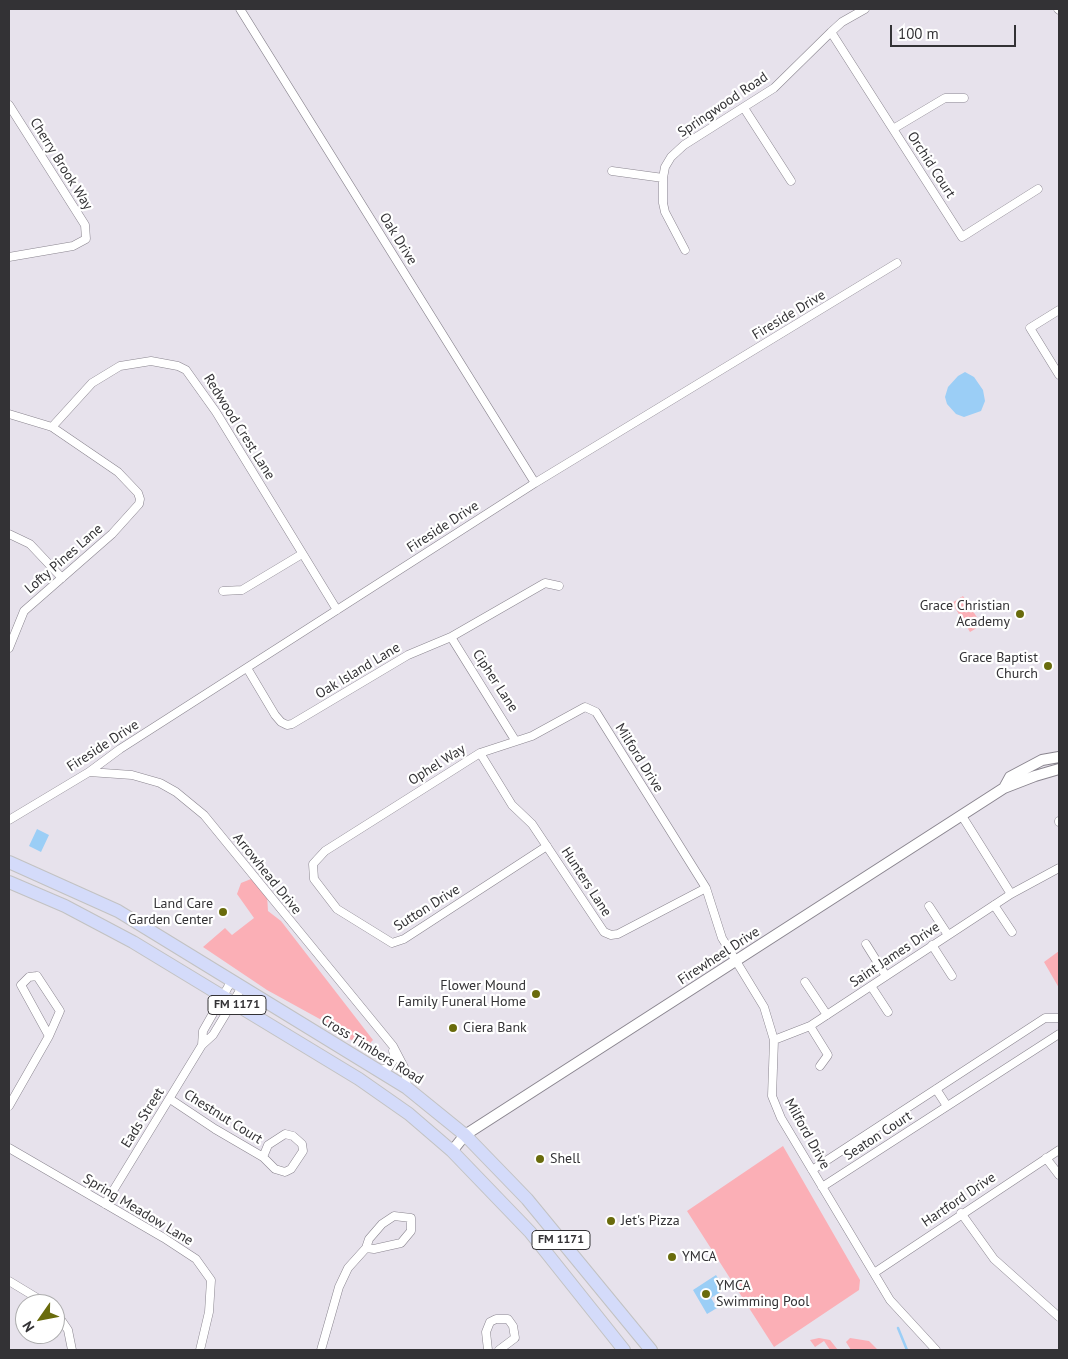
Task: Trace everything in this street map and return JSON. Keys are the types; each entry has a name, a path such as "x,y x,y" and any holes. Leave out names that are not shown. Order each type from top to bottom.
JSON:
{"main road":[{"name":"Cross Timbers Road","path":"9,862 118,911 407,1088 465,1135 527,1199 651,1350"},
{"name":"FM 1171","path":"9,882 94,921 359,1079 408,1114 452,1151 530,1232 624,1350"},
{"path":"530,1232 544,1241 565,1260 570,1260 573,1254"}],"street":[{"name":"Oak Drive","path":"240,9 536,483"},
{"name":"Springwood Road","path":"685,250 665,212 662,188 663,178 665,167 671,158 684,145 774,88 842,22 865,9"},
{"name":"Orchid Court","path":"831,32 962,237 1038,189"},
{"path":"893,129 945,98 964,98"},
{"name":"Cherry Brook Way","path":"9,105 85,225 86,239 74,246 9,257"},
{"path":"744,108 791,181"},
{"path":"612,171 663,178"},
{"name":"Fireside Drive","path":"9,820 89,772 120,749 536,483 897,263"},
{"path":"1059,310 1030,328 1059,376"},
{"name":"Redwood Crest Lane","path":"52,427 92,383 120,366 151,361 178,366 186,370 211,404 337,610"},
{"path":"9,414 52,427"},
{"name":"Lofty Pines Lane","path":"9,648 24,611 96,549 139,504 138,493 118,472 52,427"},
{"path":"9,534 30,544 62,578"},
{"path":"223,591 242,590 302,554"},
{"name":"Oak Island Lane","path":"247,668 275,715 286,725 292,724 408,655 451,637 545,584 559,586"},
{"name":"Cipher Lane","path":"451,637 515,740"},
{"name":"Ophel Way","path":"313,864 325,851 480,753 532,736 585,707"},
{"name":"Milford Drive","path":"585,707 596,712 706,888 722,938 764,1007 774,1040 772,1096 781,1118 890,1300 936,1350"},
{"name":"Hunters Lane","path":"480,753 512,805 532,824 604,932 611,935 618,934 706,888"},
{"name":"Firewheel Drive","path":"1004,788 1010,777 1042,760 1059,757"},
{"name":"Firewheel Drive","path":"452,1151 465,1135 1004,788 1059,769"},
{"name":"Arrowhead Drive","path":"89,772 132,775 160,783 176,792 204,816 392,1046 405,1069 407,1088"},
{"path":"962,816 1010,894"},
{"name":"Sutton Drive","path":"313,864 314,879 337,909 392,943 404,939 547,846"},
{"name":"Saint James Drive","path":"774,1040 810,1026 994,904 1059,868"},
{"path":"994,904 1012,932"},
{"path":"929,906 948,935"},
{"path":"866,944 886,976"},
{"path":"932,945 952,976"},
{"path":"9,1106 49,1036 60,1011 37,976 29,977 21,985 49,1036"},
{"path":"805,982 827,1015"},
{"name":"Eads Street","path":"202,1045 203,1031 237,983"},
{"name":"Eads Street","path":"105,1204 202,1045 213,1034 227,999 237,983"},
{"path":"871,986 888,1012"},
{"name":"Seaton Court","path":"812,1170 1046,1018 1059,1018"},
{"path":"810,1026 828,1055 820,1066"},
{"name":"Seaton Court","path":"822,1187 1059,1034"},
{"path":"379,1071 389,1066 395,1058 392,1046"},
{"path":"936,1089 947,1106"},
{"name":"Chestnut Court","path":"170,1099 215,1129 263,1157 275,1169 285,1172 297,1163 302,1151 302,1144 293,1136 285,1134 268,1145 263,1157"},
{"name":"Spring Meadow Lane","path":"9,1148 196,1260 211,1280 209,1312 200,1350"},
{"name":"Hartford Drive","path":"874,1273 961,1213 1059,1150"},
{"path":"1046,1158 1059,1175"},
{"path":"961,1213 994,1259 1059,1317"},
{"path":"321,1350 342,1278 355,1258 366,1248 369,1239 390,1218 399,1215 411,1218 411,1231 401,1243 374,1249 366,1248"},
{"path":"9,1281 30,1294"},
{"path":"488,1350 486,1332 490,1322 496,1319 508,1319 513,1326 516,1338 499,1350"},
{"path":"65,1326 68,1330 72,1350"}],"shaded area":[{"path":"963,596 982,625 970,632 952,603"},
{"path":"251,879 267,895 268,911 281,921 373,1040 364,1049 327,1023 267,990 203,947 225,928 232,935 254,918 237,894 241,883"},
{"path":"1059,951 1059,988 1044,962"},
{"path":"783,1146 860,1280 859,1290 774,1347 687,1211"},
{"path":"819,1338 830,1340 838,1350 830,1350 824,1341 815,1347 810,1340"},
{"path":"850,1338 869,1341 878,1350 851,1350 846,1342"}],"water":[{"path":"965,372 974,377 983,390 985,401 981,411 964,417 956,414 947,404 945,397 948,387 958,376"},
{"path":"37,829 49,835 41,852 29,846"},
{"name":"YMCA Swimming Pool","path":"716,1275 725,1289 711,1298 717,1308 707,1314 693,1290"}],"waterway":[{"path":"898,1328 907,1350"}],"place":[{"name":"Grace Christian Academy","path":"1020,614"},
{"name":"Grace Baptist Church","path":"1048,666"},
{"name":"Land Care Garden Center","path":"223,912"},
{"name":"Flower Mound Family Funeral Home","path":"536,994"},
{"name":"Ciera Bank","path":"453,1028"},
{"name":"Shell","path":"540,1159"},
{"name":"Jet's Pizza","path":"611,1221"},
{"name":"YMCA","path":"672,1257"},
{"name":"YMCA Swimming Pool","path":"706,1294"}]}
